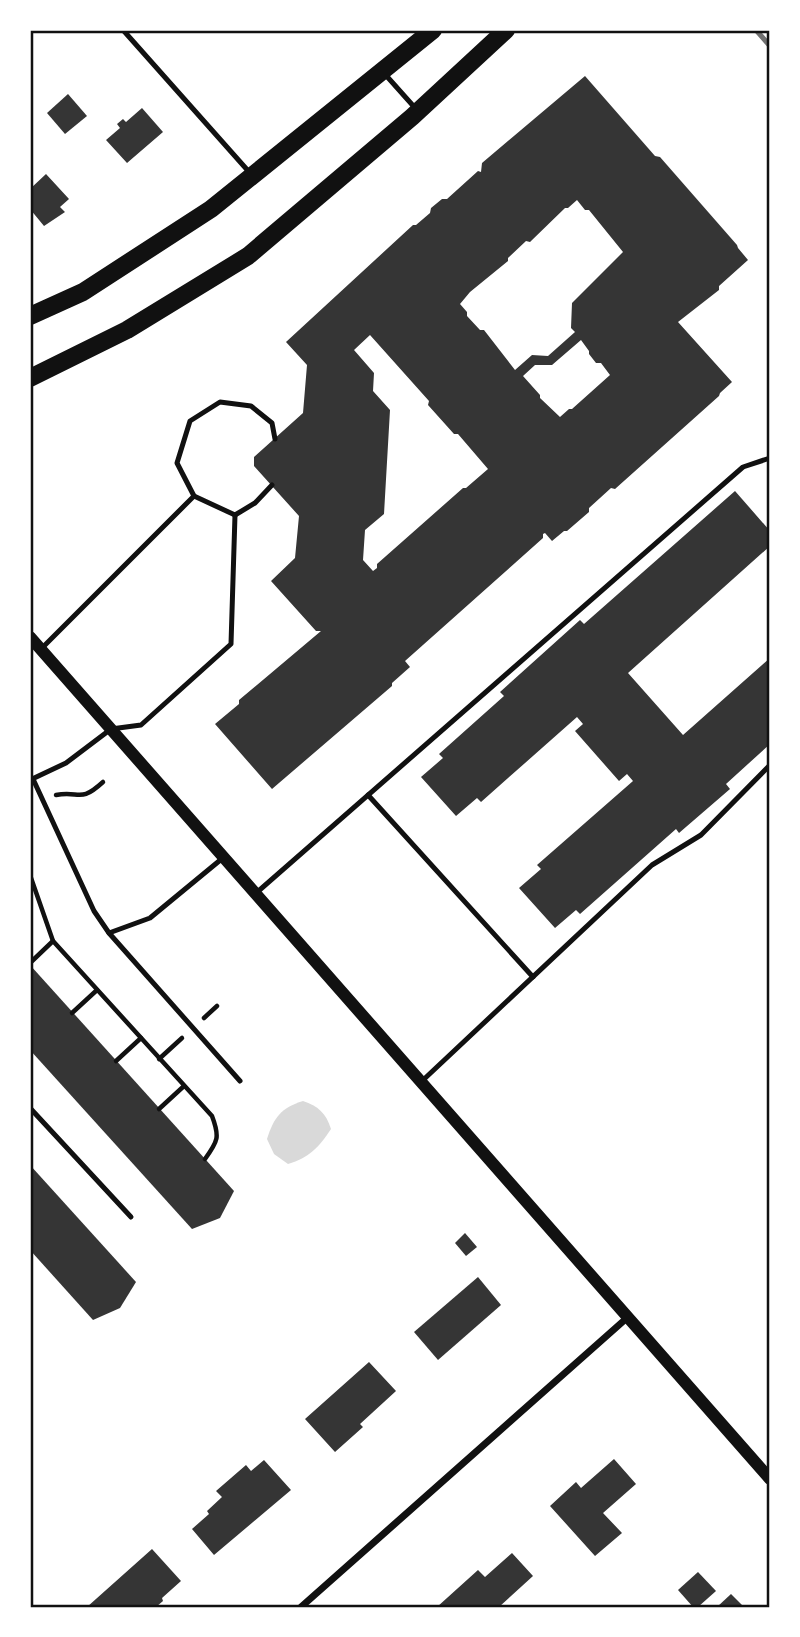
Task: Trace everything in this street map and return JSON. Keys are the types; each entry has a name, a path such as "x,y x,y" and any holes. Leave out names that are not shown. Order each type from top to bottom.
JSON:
{"main road":[{"path":"30,316 83,292 211,209 433,30"},
{"path":"30,378 127,330 248,256 419,112 506,30"}],"street":[{"path":"30,637 770,1479"},
{"path":"301,1607 628,1317"}],"lane":[{"path":"123,30 252,175"},
{"path":"381,70 419,112"},
{"path":"235,515 194,496 177,463 190,421 220,402 251,406 272,423 275,439"},
{"path":"255,894 743,467 770,458"},
{"path":"235,515 255,503 272,485"},
{"path":"40,649 194,496"},
{"path":"235,515 231,644 141,725 111,729 66,764 31,780 94,911 108,933 240,1081"},
{"path":"421,1082 652,864 701,835 770,765"},
{"path":"368,795 533,977"},
{"path":"108,933 150,918 224,857"},
{"path":"30,1108 131,1217"}],"path":[{"path":"60,793 82,796 91,793 103,782"},
{"path":"30,875 53,941 212,1116 218,1132 215,1145 205,1159"},
{"path":"30,963 53,941"},
{"path":"72,1013 97,990"},
{"path":"116,1061 141,1038"},
{"path":"159,1109 184,1086"}],"shaded area":[{"path":"303,1101 321,1111 331,1129 313,1151 288,1164 274,1154 267,1139 279,1114"}],"building":[{"path":"585,76 655,156 660,157 748,260 719,286 719,290 678,322 732,382 615,489 611,488 567,531 552,541 543,534 543,538 405,661 410,667 392,686 272,789 215,724 239,704 239,700 321,631 316,631 271,581 295,558 299,516 254,466 254,457 303,413 307,365 286,342 413,225 430,213 431,208 442,199 447,199 478,171 481,172 482,163","holes":["577,200 585,210 589,210 623,252 572,303 571,328 575,332 548,356 532,355 515,370 484,330 480,330 467,316 460,304 526,241 530,242","370,335 429,401 428,405 488,469 377,564 373,571 363,560 365,530 384,514 390,410 373,391 374,373 354,350","581,340 596,363 601,363 610,375 560,417 540,398 523,376 535,365 552,365"]},
{"path":"68,94 87,116 65,134 47,113"},
{"path":"142,108 163,132 127,163 106,140 120,128 117,124 123,119 126,122"},
{"path":"46,174 69,199 60,207 65,212 44,226 30,209 30,189"},
{"path":"735,491 770,531 770,546 628,673 683,735 770,658 770,744 726,784 730,789 679,833 676,829 580,914 576,910 555,928 519,888 541,869 537,865 633,781 627,774 619,781 575,731 583,724 577,717 481,802 477,798 456,816 421,777 443,758 439,754 504,696 500,692 580,620 584,624"},
{"path":"30,965 234,1191 220,1218 192,1229 30,1050"},
{"path":"30,1165 136,1282 120,1308 93,1320 30,1250"},
{"path":"465,1233 477,1247 466,1256 455,1243"},
{"path":"478,1277 501,1305 438,1360 414,1332"},
{"path":"369,1362 396,1391 360,1424 363,1427 335,1452 305,1419"},
{"path":"614,1459 636,1484 603,1513 622,1533 595,1556 550,1506 576,1482 581,1488"},
{"path":"264,1460 291,1490 214,1555 192,1529 209,1514 207,1511 222,1497 216,1491 246,1465 251,1471"},
{"path":"152,1549 181,1581 162,1598 163,1601 156,1607 87,1607"},
{"path":"512,1553 533,1576 499,1607 437,1607 478,1570 485,1577"},
{"path":"698,1572 716,1591 698,1607 693,1607 678,1590"},
{"path":"731,1594 744,1607 717,1607"}],"railway":[{"path":"756,30 770,46"}]}
